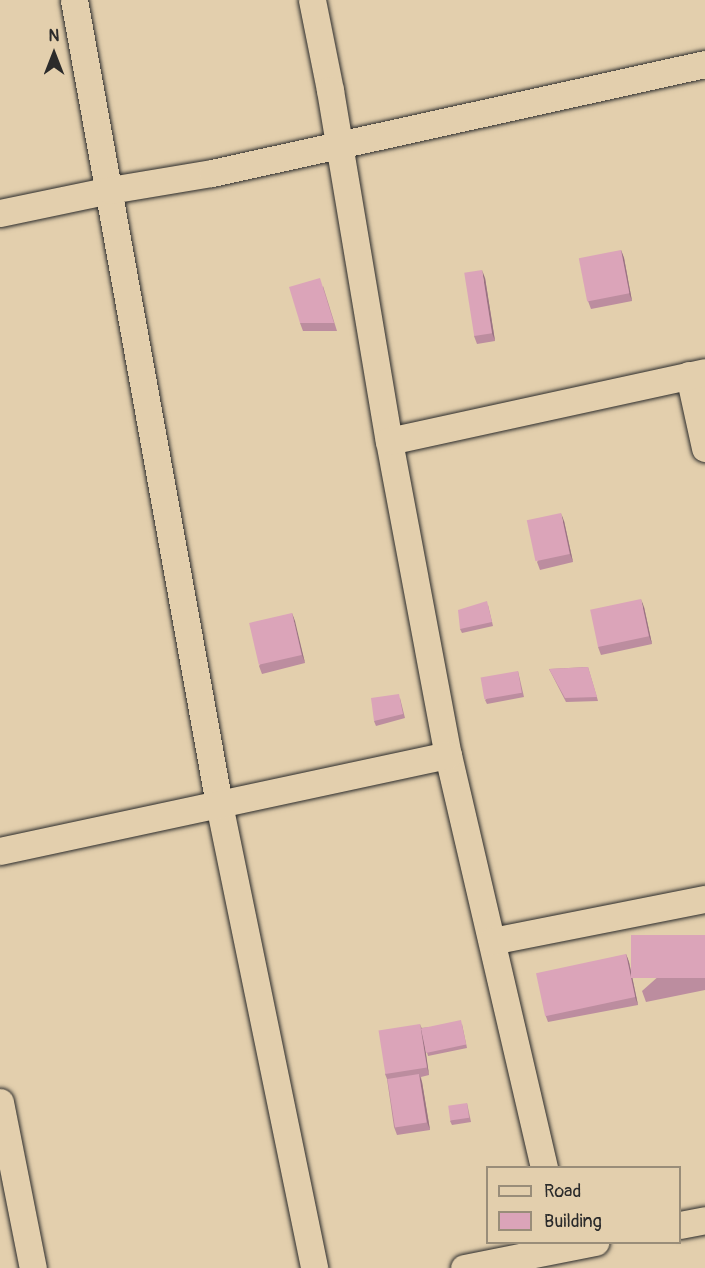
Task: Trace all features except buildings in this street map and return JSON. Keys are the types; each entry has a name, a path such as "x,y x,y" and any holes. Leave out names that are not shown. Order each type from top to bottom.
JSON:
{"street":[{"path":"74,0 219,804 314,1268"},
{"path":"312,0 339,143 389,441 448,755 544,1166"},
{"path":"0,213 212,172 705,64"},
{"path":"389,441 697,374 705,448"},
{"path":"0,851 448,755"},
{"path":"492,941 705,899"},
{"path":"0,1102 33,1268"},
{"path":"681,1225 705,1220"},
{"path":"464,1268 563,1253 589,1244"}]}
